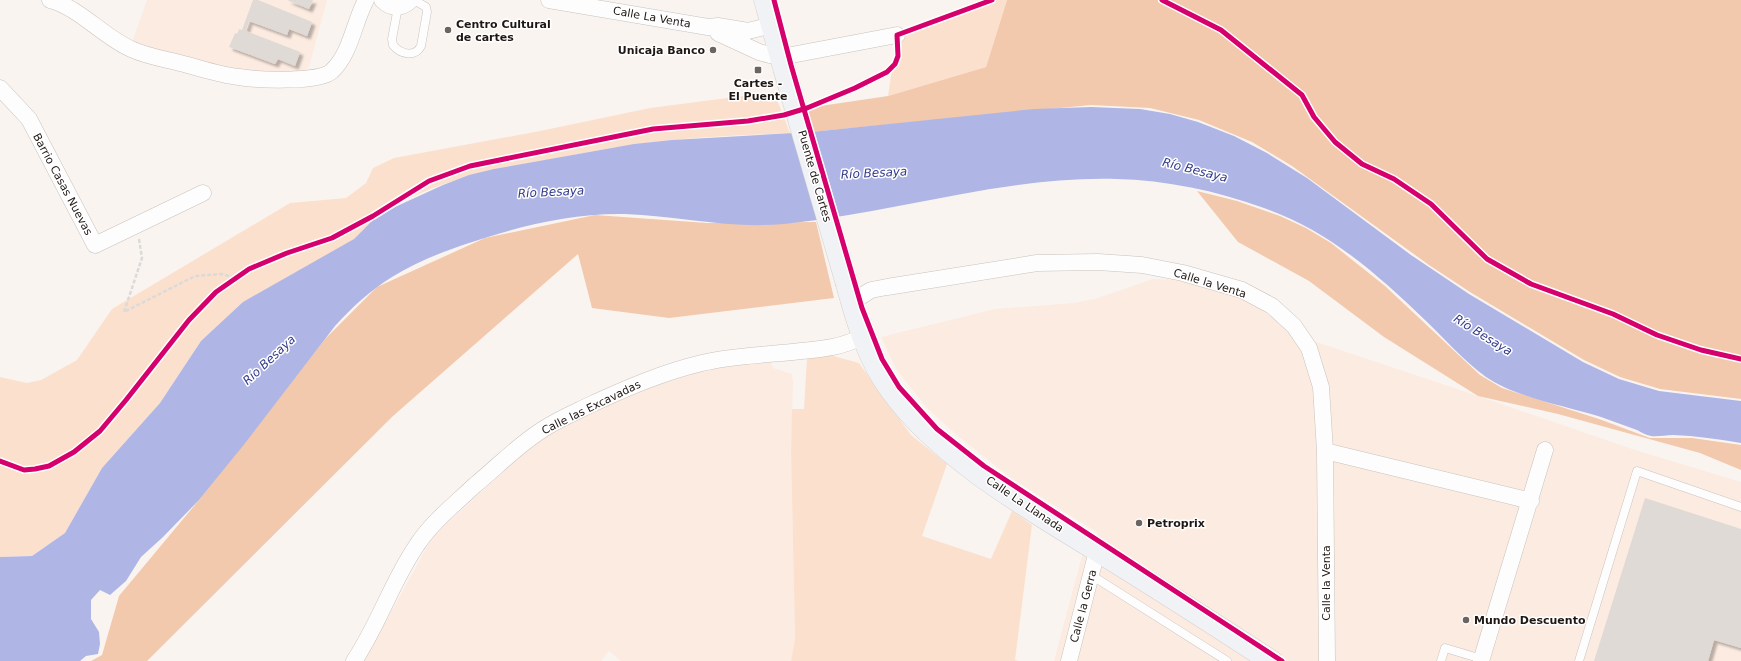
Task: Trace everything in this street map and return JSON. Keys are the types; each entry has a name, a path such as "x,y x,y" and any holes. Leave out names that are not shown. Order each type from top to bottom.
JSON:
{"highway":[{"name":"Puente de Cartes","path":"765,0 850,293"},
{"name":"Calle La Llanada","path":"850,293 863,336 881,374 890,389 914,418 934,438 1012,496 1271,661"}],"street":[{"path":"50,0 62,4 104,34 136,51 240,78 270,79 308,79 331,72 338,64 344,53 364,3 382,0 389,5 404,4"},
{"name":"Calle La Venta","path":"549,0 597,4 708,27 759,52 781,59 896,35"},
{"name":"Calle La Venta","path":"708,27 718,26 748,31 772,25"},
{"name":"Barrio Casas Nuevas","path":"0,88 29,119 95,245 203,193"},
{"name":"Calle la Venta","path":"850,293 1037,264 1098,262 1142,265 1183,273 1242,290 1272,306 1294,326 1309,348 1321,387 1325,451 1327,661"},
{"name":"Calle las Excavadas","path":"354,661 409,557 427,531 459,500 524,443 543,429 625,389 655,376 680,368 704,362 818,350 840,346 855,341 863,336"},
{"path":"1482,660 1546,450"},
{"path":"1325,451 1531,501"},
{"name":"Calle la Gerra","path":"1069,661 1098,551"}],"lane":[{"path":"404,4 392,39 393,45 400,52 412,54 421,48 427,12 426,7 414,0"},
{"path":"1579,661 1637,471 1741,507"},
{"path":"1091,575 1227,661"},
{"path":"1441,661 1445,648 1482,660"}],"path":[{"path":"814,106 888,72 895,64 898,56 896,35 992,0"},
{"path":"1162,0 1221,30 1302,95 1314,116 1336,142 1362,164 1394,179 1431,204 1486,259 1531,284 1613,314 1657,335 1701,350 1741,359"},
{"path":"0,461 24,470 35,469 49,466 74,452 100,431 189,320 216,292 250,269 262,263 332,238 372,216 429,181 470,166 653,129 726,123 784,115"},
{"path":"137,224 142,258 124,312 195,276 222,274 236,278"}],"shaded area":[{"path":"147,0 327,0 309,67 301,73 235,73 132,42"},
{"path":"992,0 1007,0 986,67 888,96 897,35"},
{"path":"1007,0 1741,0 1741,399 1660,389 1620,377 1584,360 1470,292 1429,265 1292,166 1252,142 1199,120 1150,108 1091,105 811,132 807,108 888,96 986,67"},
{"path":"774,92 790,133 672,140 582,153 472,175 420,193 396,205 374,221 354,239 201,341 160,403 102,468 65,533 32,556 0,557 0,377 27,383 41,380 77,360 112,309 290,203 346,198 366,183 373,168 394,158 540,131 650,108"},
{"path":"1197,191 1237,201 1280,216 1306,228 1331,243 1385,286 1480,375 1502,388 1599,419 1650,438 1692,438 1741,445 1741,470 1700,453 1558,414 1478,396 1384,337 1309,281 1238,242"},
{"path":"595,215 707,223 816,222 834,298 669,318 592,308 578,254 393,416 147,661 91,661 102,655 119,596 199,500 325,339 377,287 485,238"},
{"path":"1153,279 1183,280 1253,303 1284,327 1313,341 1635,450 1741,482 1741,661 1054,661 1082,556 1098,533 1011,478 958,436 927,408 896,369 881,337 995,309 1074,303 1095,299"},
{"path":"826,354 859,363 911,435 947,464 922,536 991,559 1012,511 1032,525 1015,660 1019,661 791,661 795,638 791,451 792,409 804,409 807,358"},
{"path":"769,359 773,368 792,374 793,383 791,451 795,638 791,661 621,661 609,651 601,661 364,661 433,536 547,432 658,380 713,366"}],"water":[{"name":"Río Besaya","path":"1091,107 1140,109 1170,114 1198,122 1234,136 1267,153 1307,178 1411,255 1469,294 1583,362 1619,379 1659,391 1741,401 1741,443 1690,436 1651,436 1601,417 1512,391 1486,377 1470,364 1389,286 1370,270 1330,241 1309,228 1287,217 1228,196 1172,184 1116,179 1032,183 949,196 826,219 784,224 724,224 625,214 605,214 565,218 507,231 459,246 410,267 369,293 335,326 246,442 199,500 141,557 126,581 110,595 100,590 91,600 91,619 99,632 100,644 98,654 86,656 80,661 0,661 0,557 32,556 65,533 102,468 160,403 201,341 243,302 354,239 371,222 384,212 443,185 469,175 494,169 634,144 672,140 811,132 1034,109"}],"building":[{"path":"253,0 258,0 312,22 307,36 289,29 287,35 249,21 246,31 300,52 295,66 278,59 275,64 229,47 235,33 237,34 239,29 242,30"},
{"path":"287,0 313,0 309,9"},
{"path":"1645,498 1741,529 1741,648 1714,640 1708,661 1594,661"}],"cycle path":[{"path":"774,0 791,65 862,308 882,359 899,387 937,429 984,466 1282,661"},
{"path":"0,461 24,470 35,469 49,466 74,452 100,431 189,320 216,292 249,269 287,253 332,238 373,216 429,181 470,166 653,129 748,121 784,115 807,108 855,88 887,72 895,64 898,56 897,35 992,0"},
{"path":"1162,0 1221,30 1302,95 1314,117 1335,142 1362,164 1394,179 1431,204 1487,259 1531,284 1613,314 1657,335 1701,350 1741,359"}],"place":[{"name":"Centro Cultural de cartes","path":"448,30"},
{"name":"Unicaja Banco","path":"713,50"},
{"name":"Cartes - El Puente","path":"758,70"},
{"name":"Petroprix","path":"1139,523"},
{"name":"Mundo Descuento","path":"1466,620"}]}
